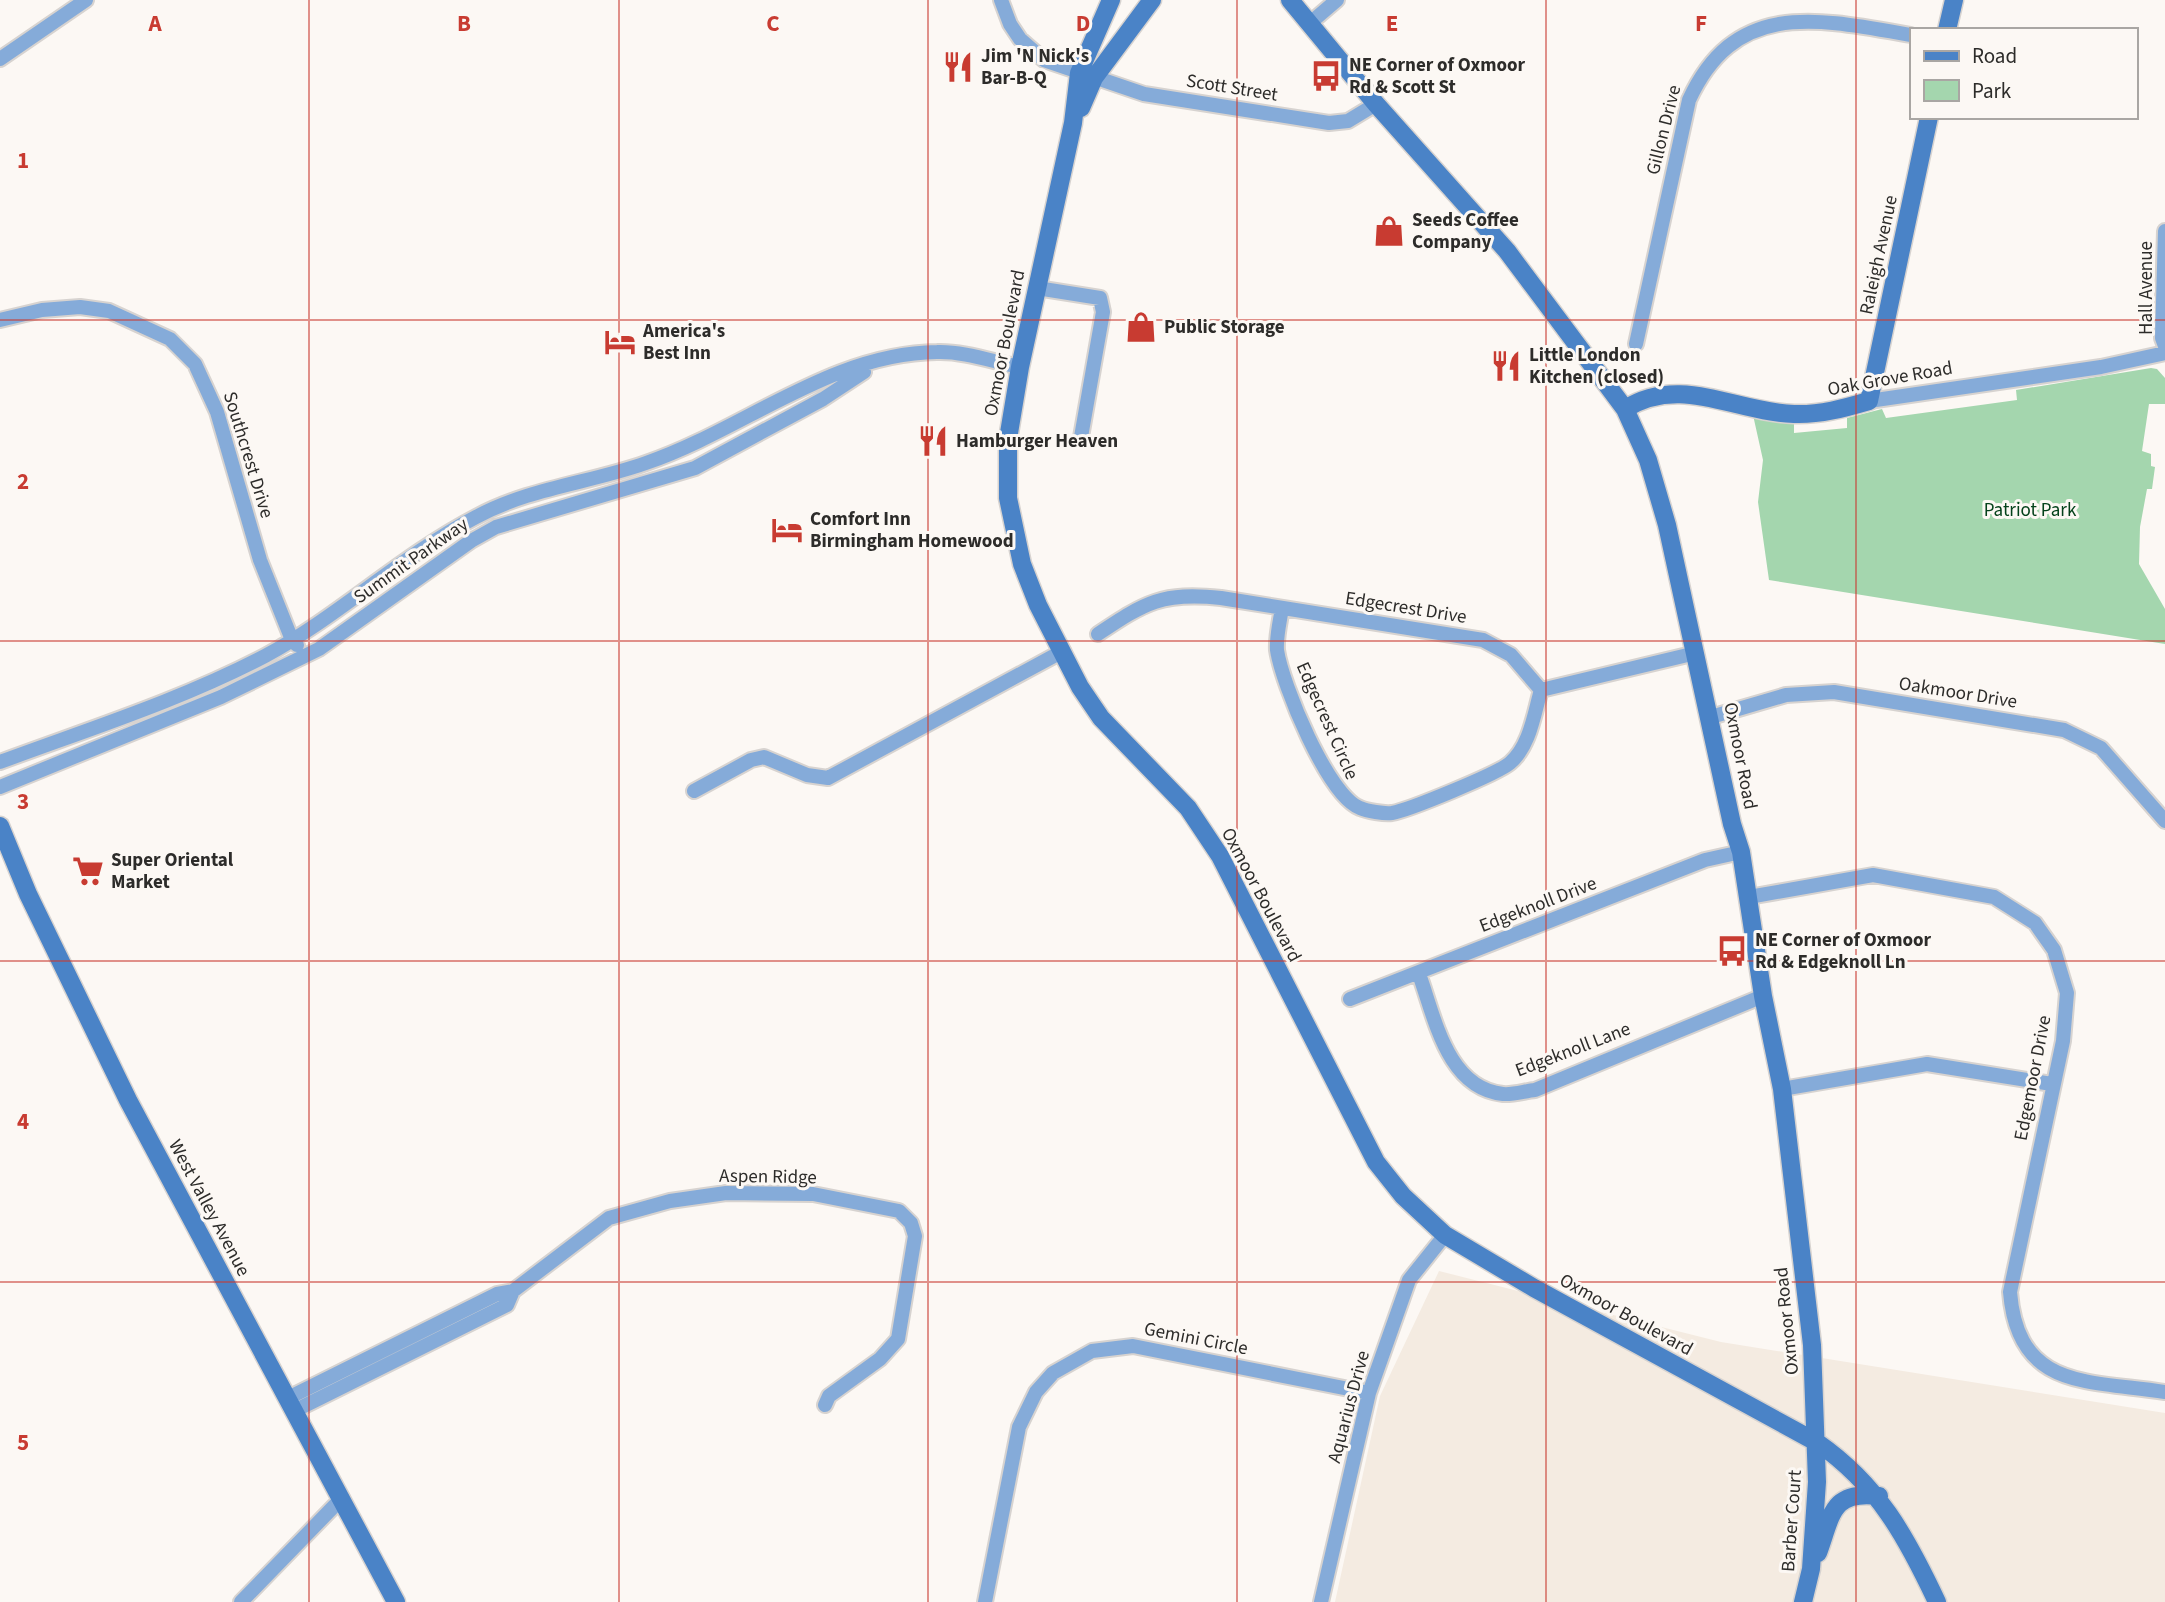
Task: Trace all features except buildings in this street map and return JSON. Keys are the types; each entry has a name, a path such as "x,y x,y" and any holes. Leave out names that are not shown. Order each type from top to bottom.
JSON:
{"street":[{"path":"0,59 86,0"},
{"name":"Scott Street","path":"1001,0 1010,24 1020,39 1044,60 1144,94 1329,123 1348,121 1376,104"},
{"name":"Oxmoor Boulevard","path":"1111,0 1073,123 1020,367 1009,439 1009,498 1022,564 1038,605 1101,718 1188,807 1220,856 1376,1162 1403,1196 1445,1235 1534,1288 1818,1443"},
{"name":"Oxmoor Boulevard","path":"1087,76 1152,0"},
{"name":"Oxmoor Road","path":"1290,0 1376,104 1507,251 1625,410 1648,460 1667,525 1749,897 1763,996 1782,1089 1812,1345 1818,1443"},
{"path":"1309,24 1337,0"},
{"path":"1947,28 1954,0"},
{"name":"Gillon Drive","path":"1636,344 1689,100 1702,68 1729,38 1762,22 1807,16 1910,35"},
{"name":"Raleigh Avenue","path":"1869,401 1929,119"},
{"name":"Hall Avenue","path":"2165,231 2162,338 2165,346"},
{"path":"1037,288 1100,298 1103,312 1081,437"},
{"name":"Southcrest Drive","path":"0,320 42,310 80,307 109,311 170,339 195,364 217,412 260,560 292,640"},
{"name":"Summit Parkway","path":"0,762 214,682 292,640 428,544 478,516 528,495 645,464 688,447 799,390 883,359 939,352 1020,367"},
{"name":"Oak Grove Road","path":"1625,410 1643,398 1674,392 1794,414 1821,412 1869,401 2101,367 2165,353"},
{"name":"Summit Parkway","path":"0,787 221,697 318,649 471,541 496,527 695,468 823,399 883,359"},
{"name":"Edgecrest Drive","path":"1098,634 1156,599 1178,595 1221,597 1483,640 1511,655 1541,690"},
{"name":"Edgecrest Circle","path":"1282,608 1277,648 1284,680 1329,778 1340,794 1359,808 1391,813 1471,783 1509,763 1525,744 1541,690"},
{"path":"292,640 306,653"},
{"path":"694,791 751,760 764,757 807,775 828,778 1063,651"},
{"path":"1541,690 1696,653"},
{"name":"Oakmoor Drive","path":"1711,717 1786,695 1834,692 2064,730 2101,748 2165,821"},
{"name":"West Valley Avenue","path":"0,826 28,894 128,1100 396,1602"},
{"name":"Edgeknoll Drive","path":"1350,999 1705,860 1741,852"},
{"name":"Edgemoor Drive","path":"1749,897 1873,875 1994,897 2035,923 2054,950 2067,993 2063,1041 2010,1292 2012,1314 2020,1339 2038,1362 2056,1375 2165,1391"},
{"name":"Edgeknoll Lane","path":"1419,974 1450,1056 1463,1076 1482,1089 1505,1095 1535,1090 1763,996"},
{"path":"1782,1089 1927,1064 2052,1084"},
{"name":"Aspen Ridge","path":"291,1404 476,1312 507,1305 513,1292 609,1218 670,1201 726,1193 813,1194 899,1211 911,1223 915,1236 898,1339 880,1359 829,1396 825,1405"},
{"name":"Aquarius Drive","path":"1321,1602 1368,1393 1409,1280 1445,1235"},
{"name":"Gemini Circle","path":"985,1602 1019,1427 1036,1392 1053,1373 1092,1351 1133,1346 1368,1393"},
{"path":"1818,1443 1845,1462 1878,1496 1913,1550 1937,1602"},
{"name":"Barber Court","path":"1804,1602 1811,1569 1818,1443"},
{"path":"1811,1569 1834,1511 1845,1497 1858,1494 1878,1496"},
{"path":"241,1602 342,1498"}],"shaded area":[{"path":"1439,1271 1721,1342 2165,1413 2165,1602 1335,1602 1380,1396"}],"green space":[{"name":"Patriot Park","path":"2157,369 2165,378 2165,404 2149,404 2142,451 2151,454 2151,466 2155,467 2152,489 2147,489 2140,527 2139,564 2165,609 2165,644 1769,580 1758,502 1763,460 1753,415 1794,423 1794,433 1847,428 1847,418 1882,409 1886,418 2017,400 2016,390"}],"place":[{"name":"Jim 'N Nick's Bar-B-Q","path":"958,67"},
{"name":"NE Corner of Oxmoor Rd & Scott St","path":"1326,76"},
{"name":"Seeds Coffee Company","path":"1389,231"},
{"name":"Public Storage","path":"1141,327"},
{"name":"America's Best Inn","path":"620,342"},
{"name":"Little London Kitchen (closed)","path":"1506,366"},
{"name":"Hamburger Heaven","path":"933,441"},
{"name":"Comfort Inn Birmingham Homewood","path":"787,530"},
{"name":"Super Oriental Market","path":"88,871"},
{"name":"NE Corner of Oxmoor Rd & Edgeknoll Ln","path":"1732,951"}]}
